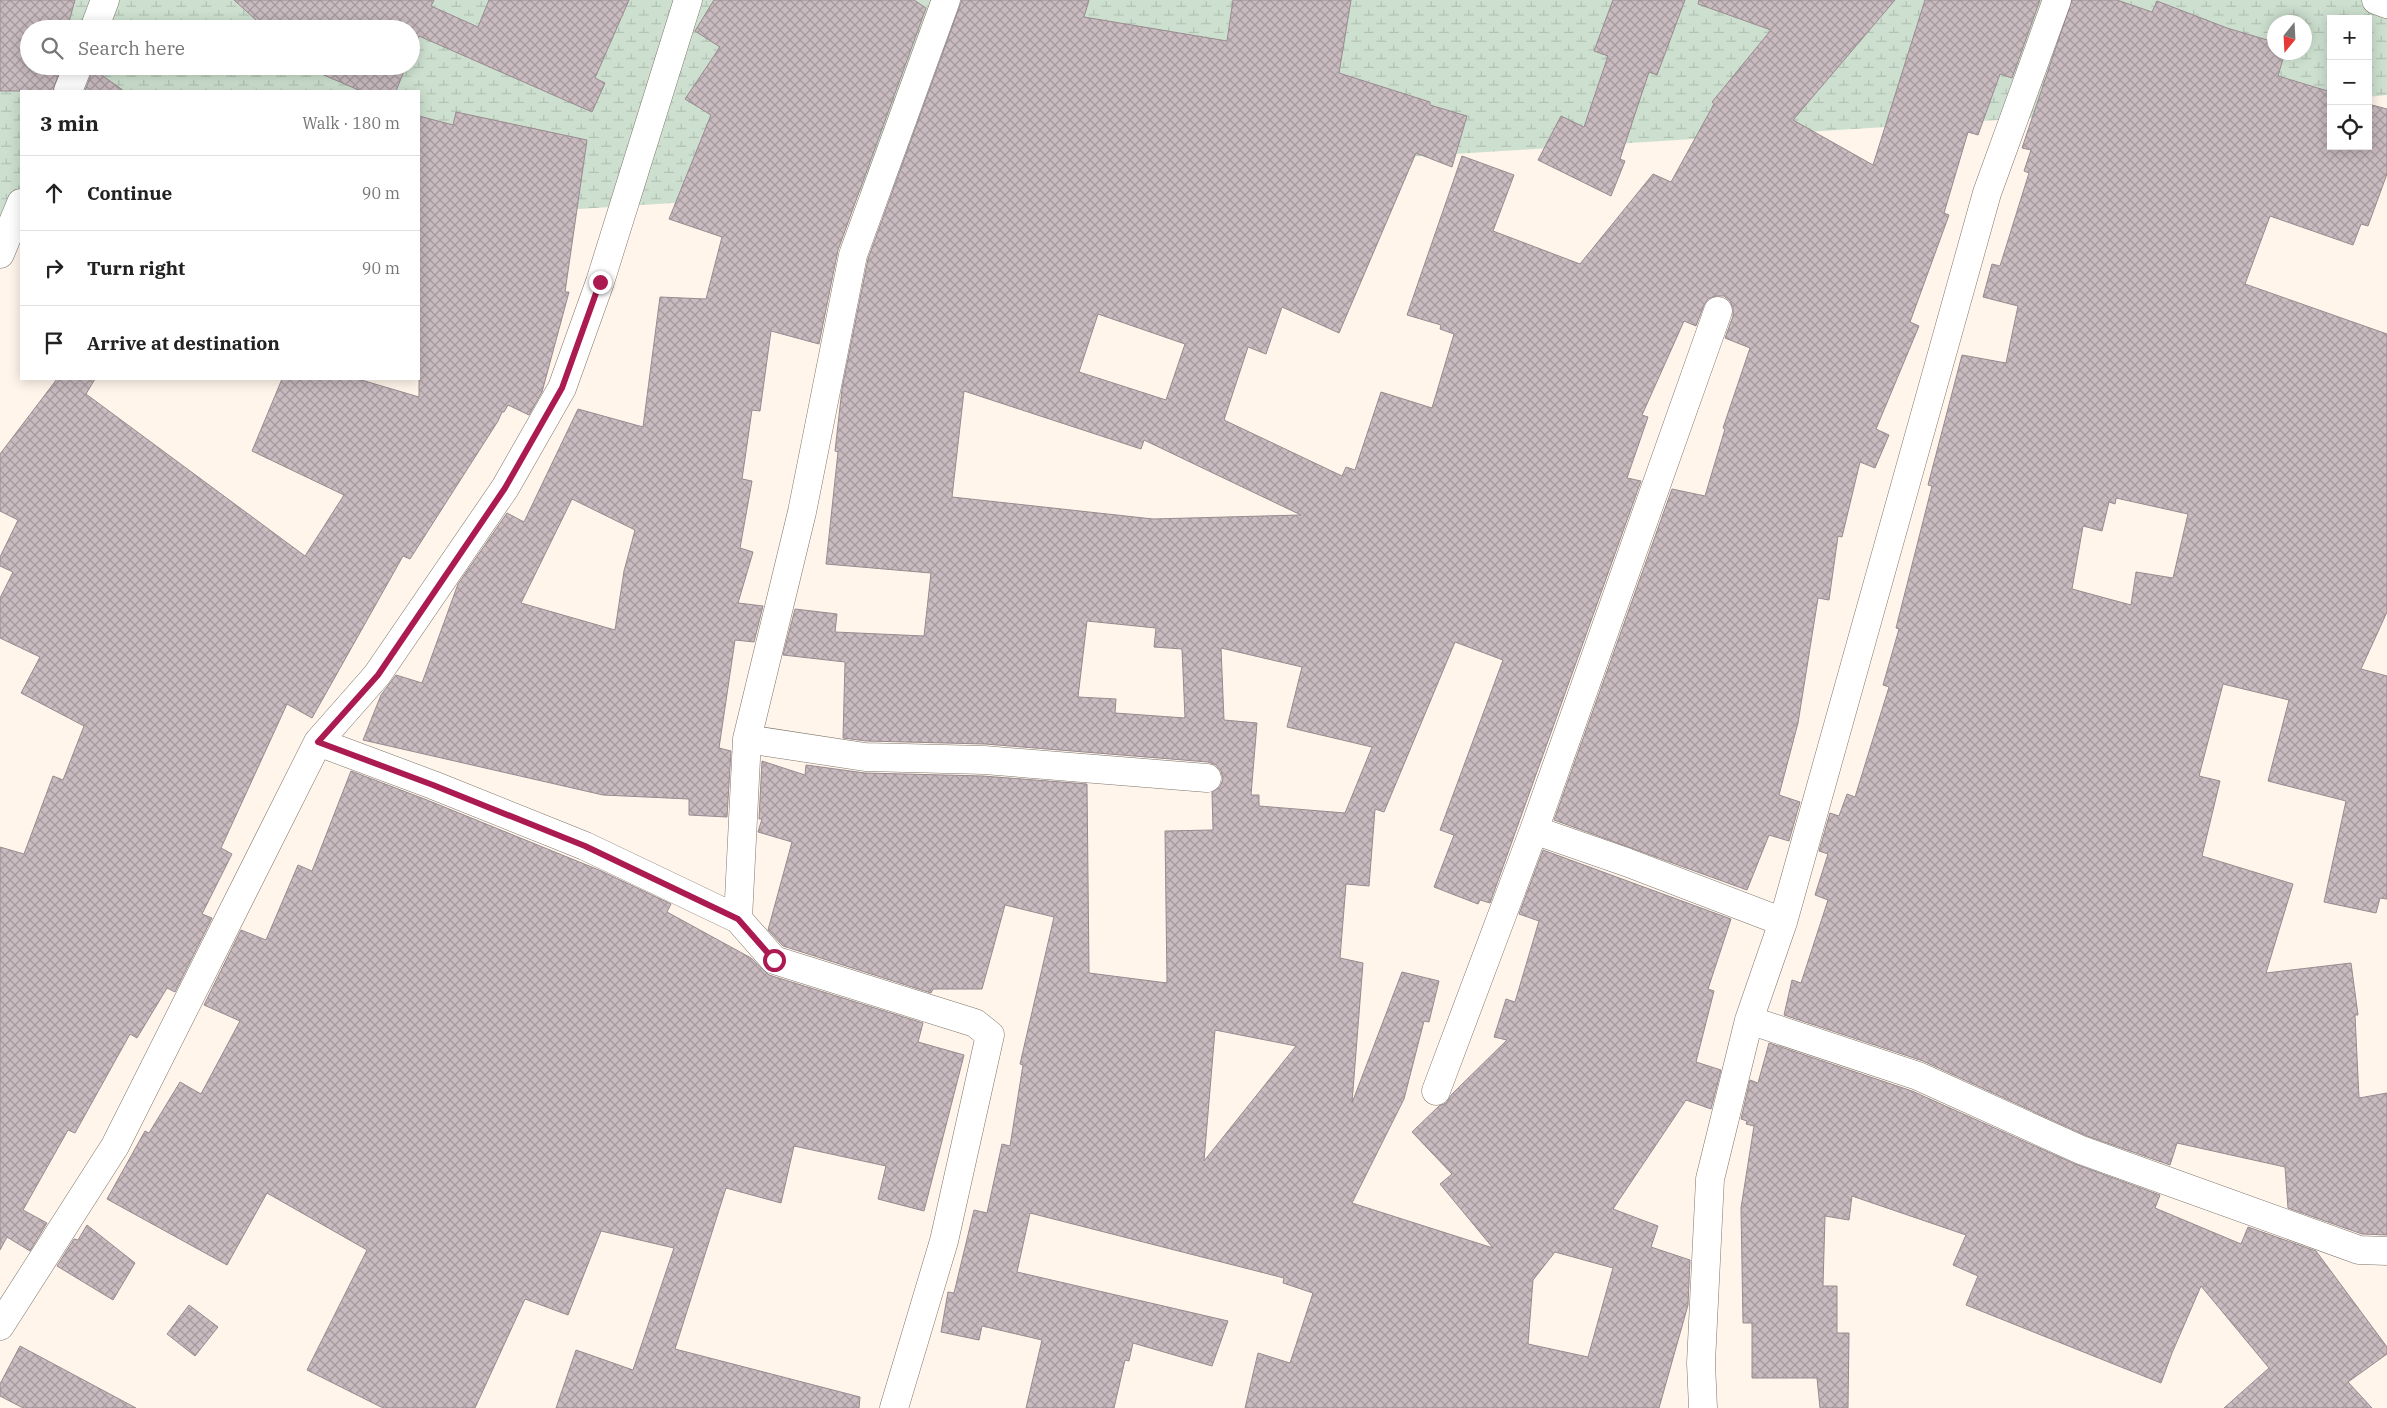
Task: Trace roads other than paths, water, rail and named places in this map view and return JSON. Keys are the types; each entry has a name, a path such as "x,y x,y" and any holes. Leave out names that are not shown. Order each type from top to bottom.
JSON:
{"street":[{"path":"97,20 105,0"},
{"path":"0,1326 115,1146 318,742 378,675 505,488 562,388 600,282 688,0"},
{"path":"738,919 747,739 802,512 853,256 946,0"},
{"path":"1703,1408 1701,1364 1710,1179 1749,1020 1783,922 1987,193 2057,0"},
{"path":"2376,0 2387,4"},
{"path":"68,90 74,75"},
{"path":"0,254 20,205"},
{"path":"1436,1091 1534,830 1718,311"},
{"path":"747,739 865,757 984,760 1207,778"},
{"path":"318,742 433,785 585,846 738,919 774,960 975,1023 990,1035 944,1242 894,1408"},
{"path":"1534,830 1626,862 1783,922"},
{"path":"1749,1020 1918,1076 2081,1150 2359,1250 2387,1251"}]}
